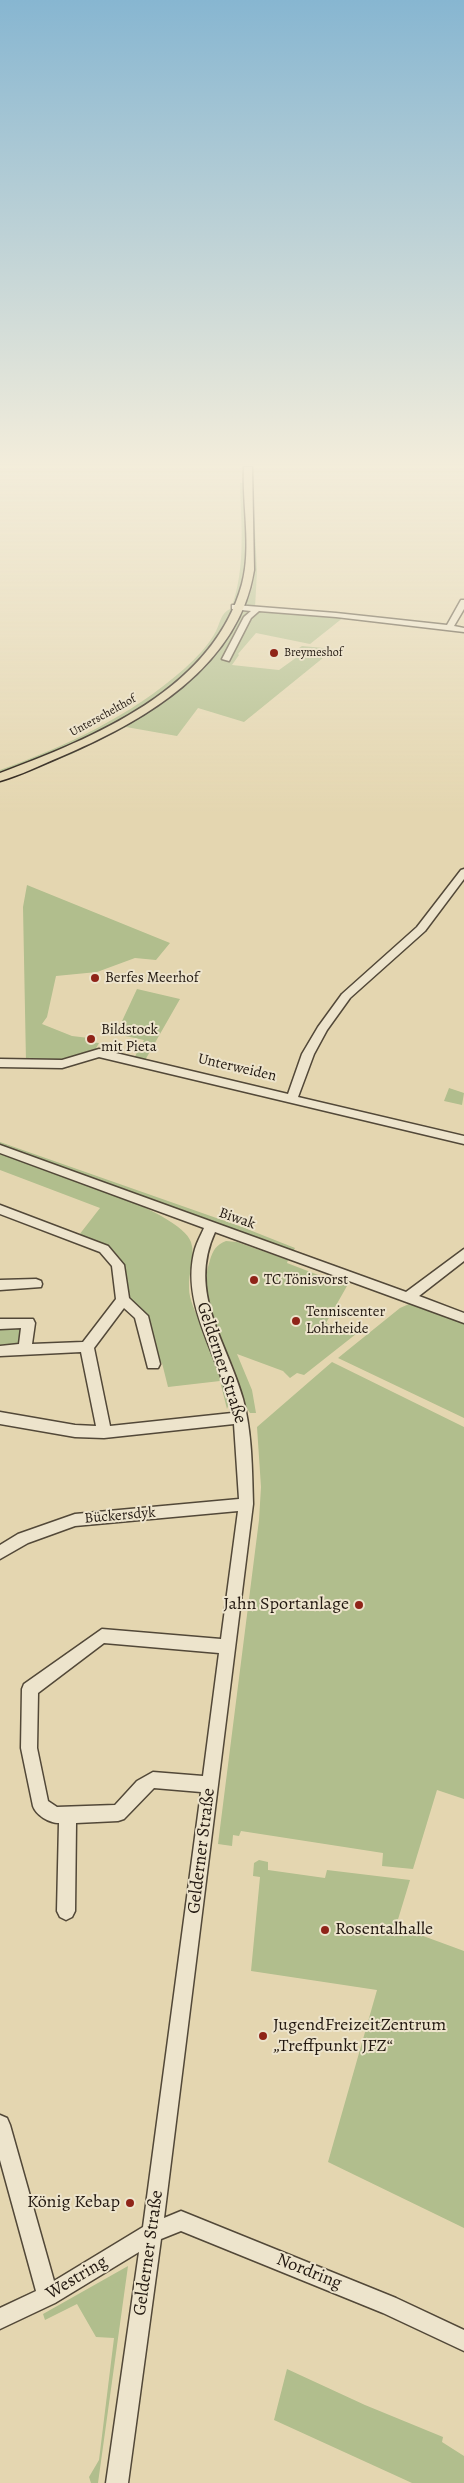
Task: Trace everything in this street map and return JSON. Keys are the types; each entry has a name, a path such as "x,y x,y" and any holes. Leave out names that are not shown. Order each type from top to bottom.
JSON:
{"main road":[{"path":"237,608 245,583"},
{"name":"Unterschelthof","path":"0,777 46,760 122,722 176,686 206,658 230,626 237,608"}],"street":[{"path":"449,628 464,602"},
{"path":"237,608 336,615 464,630"},
{"path":"226,659 248,617 257,609"},
{"path":"292,1098 308,1054 317,1037 346,996 421,929 464,872"},
{"name":"Unterweiden","path":"0,1063 62,1064 99,1053 464,1140"},
{"name":"Biwak","path":"0,1149 464,1318"},
{"path":"0,1209 104,1249 118,1265 123,1300 142,1316 153,1364"},
{"name":"Gelderner Straße","path":"117,2483 152,2233 246,1504 241,1418 222,1358 202,1309 196,1284 202,1247 211,1227"},
{"path":"409,1298 464,1254"},
{"path":"0,1285 36,1284"},
{"path":"104,1432 87,1347 123,1300"},
{"path":"0,1324 28,1323 25,1349"},
{"path":"0,1351 87,1347"},
{"path":"0,1418 75,1431 104,1432 241,1418"},
{"name":"Bückersdyk","path":"0,1553 23,1538 75,1520 246,1504"},
{"path":"210,1785 153,1780 145,1783 125,1808 118,1813 55,1815 41,1806 29,1748 30,1689 102,1636 229,1647"},
{"path":"66,1911 68,1815"},
{"path":"0,2125 48,2296"},
{"name":"Nordring","path":"152,2233 181,2221 389,2305 464,2341"},
{"name":"Westring","path":"0,2319 48,2296 152,2233"}],"green space":[{"path":"238,583 243,583 238,604 232,606"},
{"path":"253,583 256,583 255,608 244,606"},
{"path":"230,609 235,610 210,649 165,691 113,724 57,751 0,775 0,770 49,751 97,728 164,686 202,651 216,631 223,616"},
{"path":"250,610 344,617 310,644 256,633 238,654 232,665 279,670 304,652 296,650 302,646 334,649 244,722 198,708 177,736 126,727 72,754 0,782 0,779 95,740 196,672 219,649 241,612"},
{"path":"27,885 170,943 156,960 135,958 97,972 56,976 47,1017 42,1024 72,1036 89,1038 87,1042 99,1043 94,1052 62,1062 26,1062 23,907"},
{"path":"137,989 180,999 144,1062 133,1060 144,1040 116,1034"},
{"path":"449,1088 464,1093 462,1105 444,1101"},
{"path":"0,1142 242,1227 295,1248 293,1252 0,1146"},
{"path":"0,1154 105,1190 162,1216 181,1229 191,1242 192,1248 189,1282 190,1297 229,1390 230,1398 227,1409 220,1381 168,1387 162,1363 156,1360 129,1301 124,1268 120,1258 112,1249 79,1235 100,1208 0,1170"},
{"path":"226,1241 237,1242 288,1260 287,1263 347,1286 326,1323 356,1334 304,1375 297,1373 290,1378 283,1371 237,1354 252,1390 256,1413 250,1413 246,1408 233,1366 211,1314 208,1301 206,1288 207,1274 212,1253 215,1248"},
{"path":"409,1304 416,1304 464,1322 464,1418 338,1358 400,1308"},
{"path":"0,1326 22,1326 20,1345 0,1347"},
{"name":"Jahn Sportanlage","path":"332,1362 464,1427 464,1799 437,1790 413,1869 382,1866 383,1853 241,1831 239,1836 233,1835 232,1846 218,1844 259,1520 261,1487 257,1427"},
{"path":"259,1860 268,1862 268,1870 325,1878 327,1870 410,1880 396,1926 464,1951 464,2228 328,2162 377,1990 251,1971 260,1877 253,1876 254,1863"},
{"path":"128,2266 98,2483 91,2483 89,2477 99,2460 114,2338 96,2337 77,2304 45,2320 43,2314"},
{"path":"287,2369 365,2405 443,2437 442,2442 464,2456 464,2483 412,2483 274,2420"}],"place":[{"name":"Breymeshof","path":"274,653"},
{"name":"Berfes Meerhof","path":"95,978"},
{"name":"Bildstock mit Pieta","path":"91,1039"},
{"name":"TC Tönisvorst","path":"254,1280"},
{"name":"Tenniscenter Lohrheide","path":"296,1321"},
{"name":"Jahn Sportanlage","path":"359,1605"},
{"name":"Rosentalhalle","path":"325,1930"},
{"name":"JugendFreizeitZentrum „Treffpunkt JFZ“","path":"263,2036"},
{"name":"König Kebap","path":"130,2203"}]}
